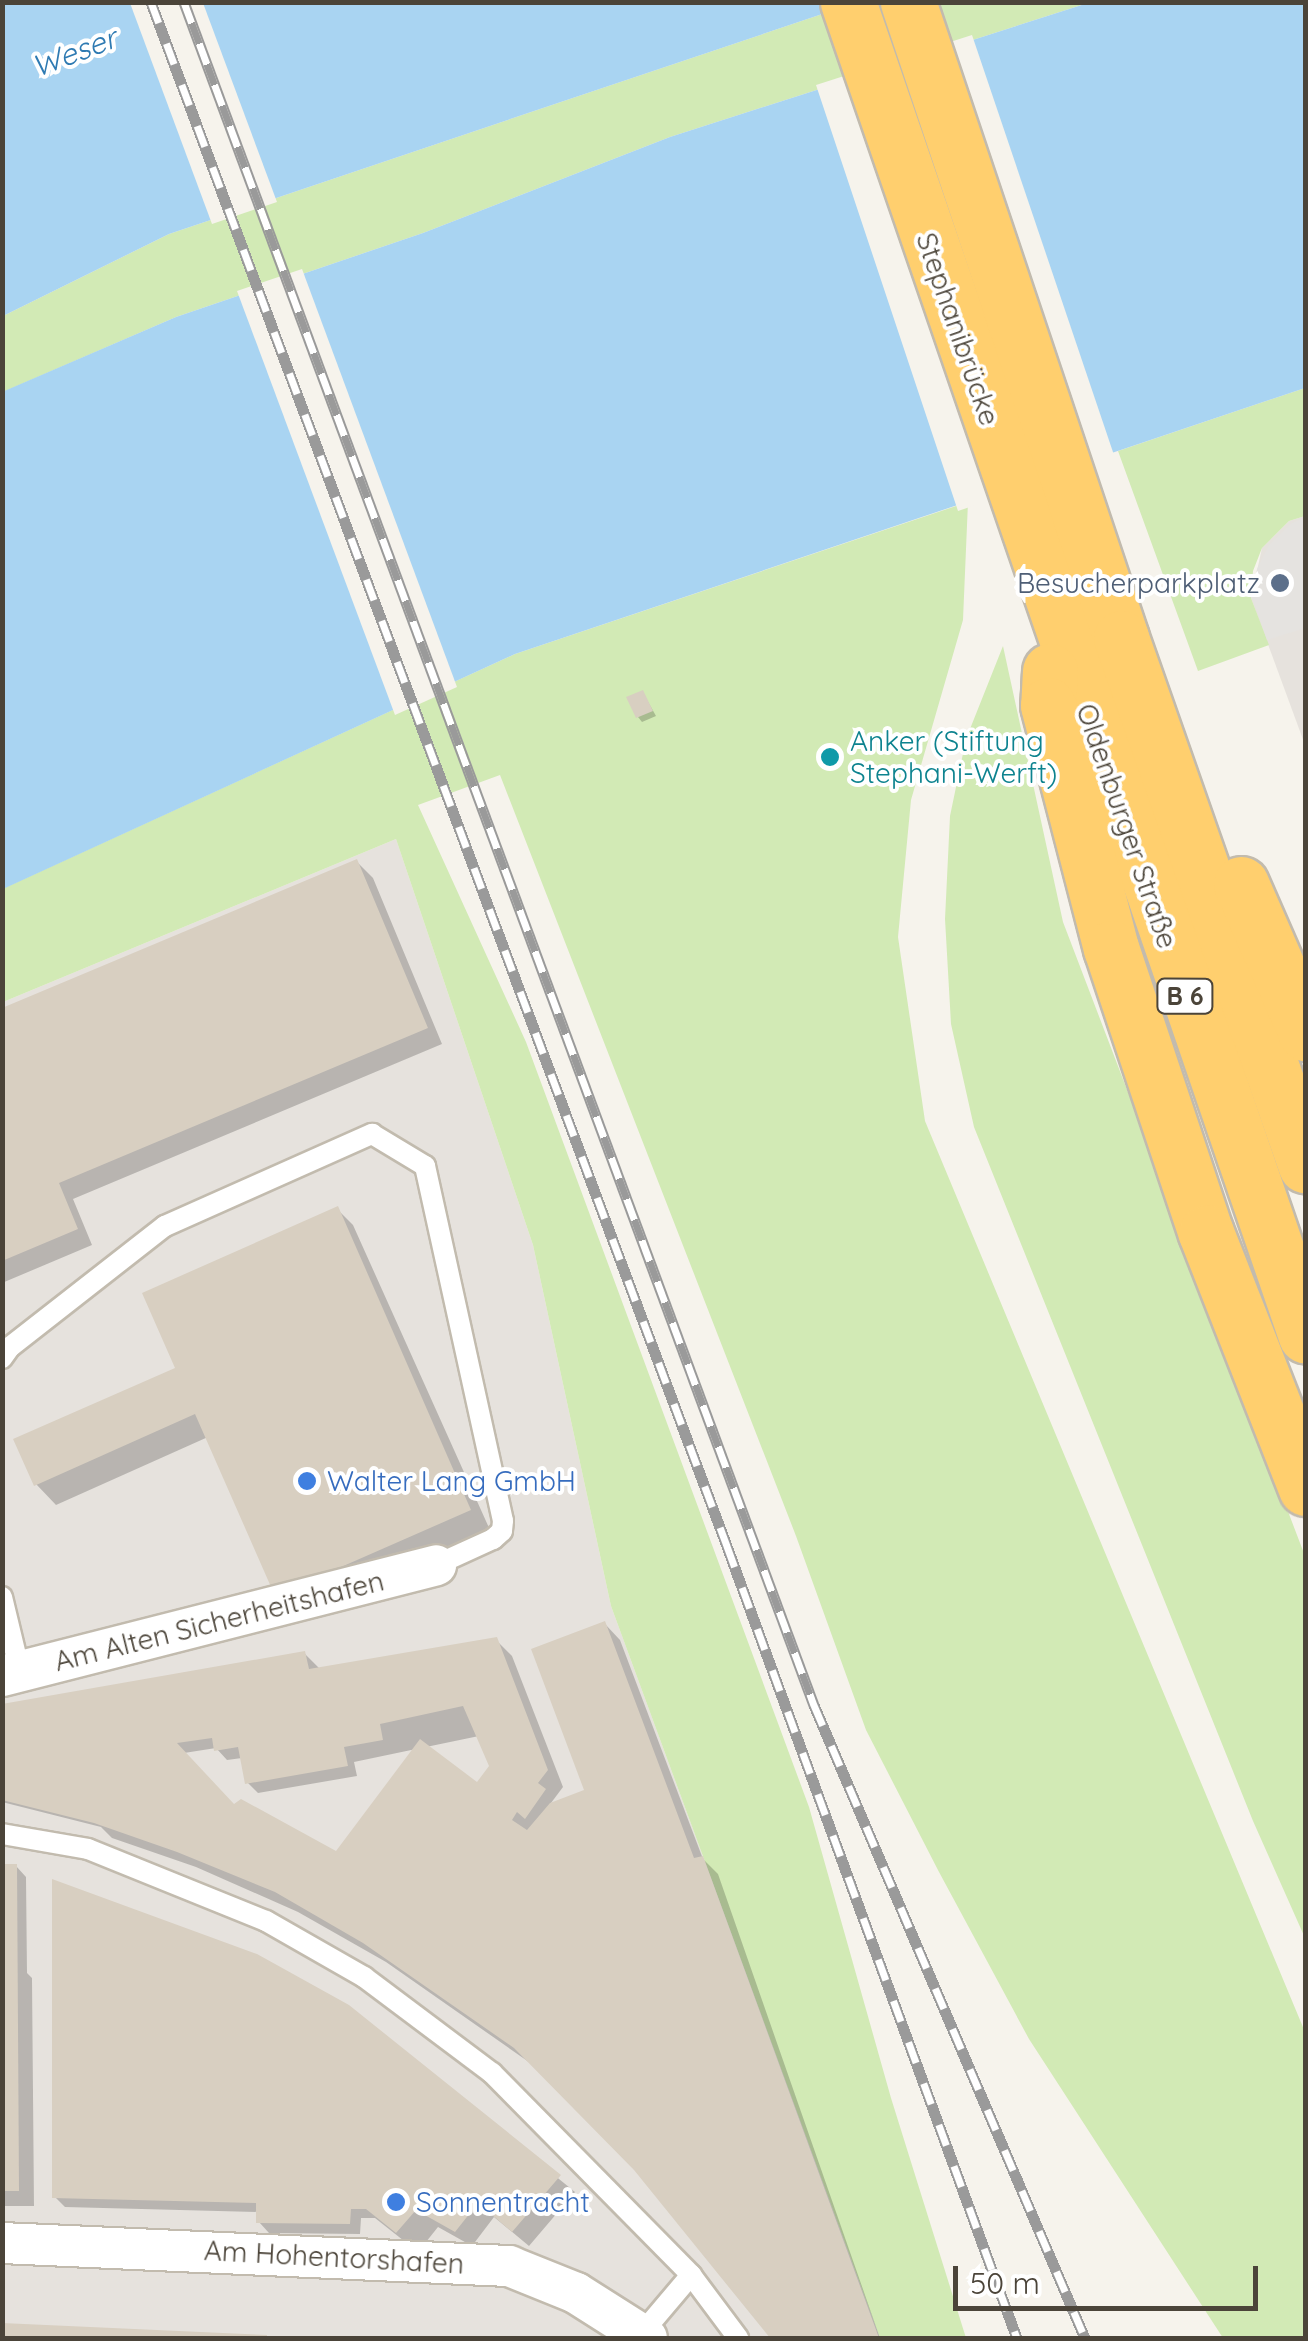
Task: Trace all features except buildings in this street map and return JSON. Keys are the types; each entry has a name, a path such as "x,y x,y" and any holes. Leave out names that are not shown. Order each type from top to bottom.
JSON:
{"highway":[{"name":"Stephanibrücke","path":"848,2 1051,603 1060,658"},
{"name":"Stephanibrücke","path":"908,2 1121,638"},
{"path":"1121,638 1253,907 1306,1034"},
{"name":"Oldenburger Straße","path":"1121,638 1306,1166"},
{"path":"1060,658 1048,705 1111,948 1206,1233 1306,1488"},
{"name":"Oldenburger Straße","path":"1060,658 1306,1336"}],"street":[{"name":"Am Alten Sicherheitshafen","path":"11,1674 436,1565"},
{"name":"Am Hohentorshafen","path":"2,2243 509,2266 576,2293 644,2336"}],"lane":[{"path":"2,1358 10,1347 166,1226 372,1134 425,1166 503,1521 502,1530 493,1539 436,1565"},
{"path":"2,1597 11,1674"},
{"path":"2,1834 88,1849 266,1921 364,1977 492,2073 691,2275 738,2338"},
{"path":"644,2336 691,2275"}],"shaded area":[{"name":"Besucherparkplatz","path":"1305,516 1305,745 1251,598 1262,548 1289,521"},
{"name":"Besucherparkplatz","path":"1305,518 1305,628 1267,640 1252,597 1257,569 1269,545 1292,523"},
{"path":"396,839 533,1245 611,1606 880,2338 3,2338 3,1002"}],"green space":[{"path":"855,3 1088,3 670,137 423,233 176,317 3,392 3,316 169,234"},
{"path":"1305,388 1305,516 1289,521 1262,548 1253,571 1251,598 1269,645 1198,671 1118,451"},
{"path":"968,502 963,620 911,800 898,937 925,1121 1305,2032 1305,2338 1223,2338 1029,2039 939,1872 866,1730 796,1536 500,775 418,805 526,1042 809,1807 891,2098 966,2338 880,2338 611,1606 533,1245 396,839 3,1002 2,889 515,654"},
{"path":"1003,646 1063,922 1305,1556 1305,1938 1253,1821 974,1127 951,1024 945,919 950,816 966,739"}],"water":[{"name":"Weser","path":"3,3 855,3 169,234 3,316"},
{"path":"1088,3 1305,3 1305,388 515,654 3,889 2,392 176,317 423,233 670,137"}],"pier":[{"path":"130,3 203,3 277,202 212,224"},
{"path":"972,35 1115,458 958,511 816,85"},
{"path":"302,269 457,687 395,715 237,291"}],"railway":[{"path":"151,2 727,1546 1017,2338"},
{"path":"184,2 814,1705 1085,2338"}],"place":[{"name":"Besucherparkplatz","path":"1280,583"},
{"name":"Anker (Stiftung Stephani-Werft)","path":"830,757"},
{"name":"Walter Lang GmbH","path":"307,1481"},
{"name":"Sonnentracht","path":"396,2202"}]}
